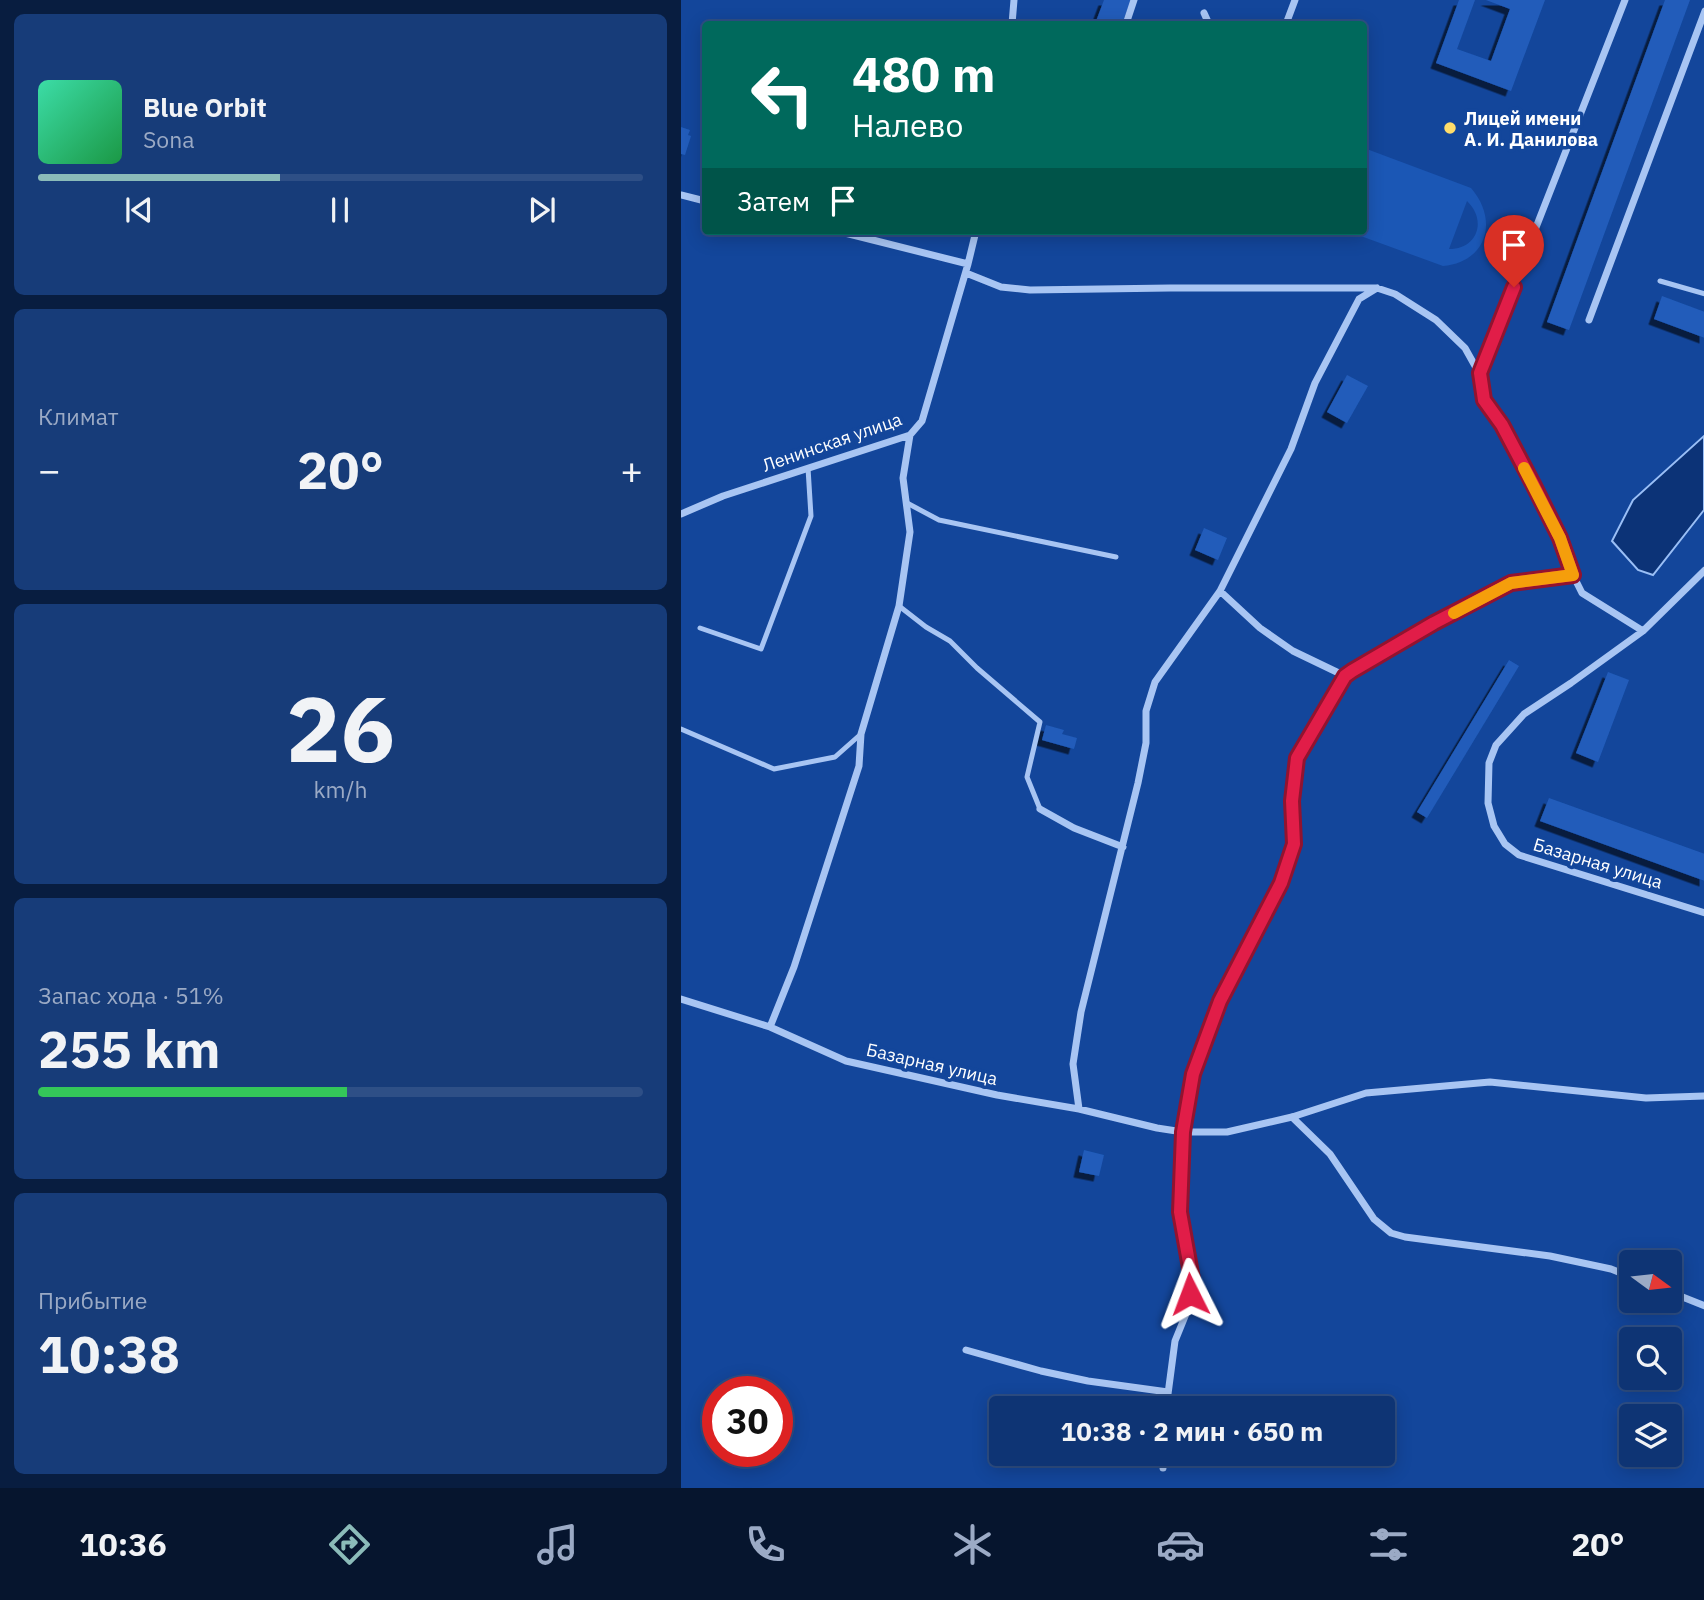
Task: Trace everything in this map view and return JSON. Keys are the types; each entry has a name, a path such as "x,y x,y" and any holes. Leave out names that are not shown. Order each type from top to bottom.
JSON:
{"street":[{"path":"1012,21 1014,0"},
{"path":"1127,21 1134,0"},
{"path":"1285,21 1295,0"},
{"path":"1480,373 1625,0"},
{"path":"1589,320 1704,11"},
{"path":"1204,13 1207,21"},
{"path":"681,195 702,200"},
{"path":"851,235 967,269 1001,287 1030,290 1377,288 1395,294 1436,320 1465,348 1480,373 1484,400 1502,425 1533,484 1560,538 1582,593 1643,631 1704,570"},
{"name":"Ленинская улица","path":"681,514 722,496 910,435 922,422 975,235"},
{"path":"1079,1109 1073,1064 1081,1012 1141,770 1146,743 1146,711 1155,682 1220,591 1291,449 1315,383 1349,317 1359,299 1377,288"},
{"path":"770,1027 794,967 859,766 861,734 899,606 910,532 903,478 910,435"},
{"path":"1167,1396 1175,1341 1188,1310 1192,1279 1180,1212 1183,1132 1193,1074 1220,1001 1281,883 1294,844 1292,801 1297,758 1345,676 1434,623 1511,583 1573,575"},
{"path":"1220,591 1260,628 1293,651 1345,676"},
{"name":"Базарная улица","path":"1643,631 1524,714 1496,746 1489,762 1488,803 1494,826 1505,844 1519,855 1704,913"},
{"path":"1040,808 1074,828 1123,847"},
{"name":"Базарная улица","path":"681,999 770,1027 846,1061 997,1095 1079,1109 1183,1132 1227,1132 1292,1117 1366,1093 1490,1082 1646,1098 1704,1096"},
{"path":"1292,1117 1330,1154 1374,1219 1391,1233 1550,1256 1619,1272"},
{"path":"1682,1296 1703,1304"},
{"path":"966,1350 1064,1376 1167,1392"}],"lane":[{"path":"1660,281 1704,294"},
{"path":"700,628 761,649 811,516 808,468"},
{"path":"907,503 939,520 1116,557"},
{"path":"899,606 950,641 1040,722 1027,777 1040,808"},
{"path":"681,729 774,769 835,757 861,734"}],"shaded area":[{"path":"1367,149 1471,188 1480,200 1486,226 1479,248 1458,263 1443,266 1358,235 1367,235","holes":["1467,201 1477,217 1478,225 1473,239 1459,248 1449,249"]},
{"path":"1704,436 1704,510 1653,575 1638,570 1612,541 1633,500"}],"building":[{"path":"1104,0 1131,0 1123,21 1096,21"},
{"path":"1459,0 1475,0 1457,49 1491,61 1510,9 1486,0 1545,0 1511,91 1436,63"},
{"path":"1665,0 1690,0 1569,330 1547,322"},
{"path":"681,127 690,130 688,135 691,136 685,155 681,154"},
{"path":"1662,296 1705,312 1705,338 1654,319"},
{"path":"1347,375 1368,386 1347,423 1327,412"},
{"path":"1204,528 1227,538 1218,560 1195,550"},
{"path":"1509,660 1519,666 1427,818 1417,812"},
{"path":"1608,672 1629,680 1598,762 1576,753"},
{"path":"1046,725 1064,730 1062,734 1077,738 1074,749 1042,740"},
{"path":"1549,798 1705,854 1705,881 1540,821"},
{"path":"1084,1150 1104,1155 1099,1176 1079,1172"}],"slow traffic":[{"path":"1454,613 1511,583 1573,575 1560,538 1524,468"}],"place":[{"name":"Лицей имени А. И. Данилова","path":"1450,128"}],"route":[{"path":"1190,1294 1192,1279 1180,1212 1183,1132 1193,1074 1220,1001 1281,883 1294,844 1292,801 1297,758 1345,676 1352,671 1434,623 1511,583 1573,575 1560,538 1533,484 1502,425 1484,400 1480,373 1514,287"}]}
